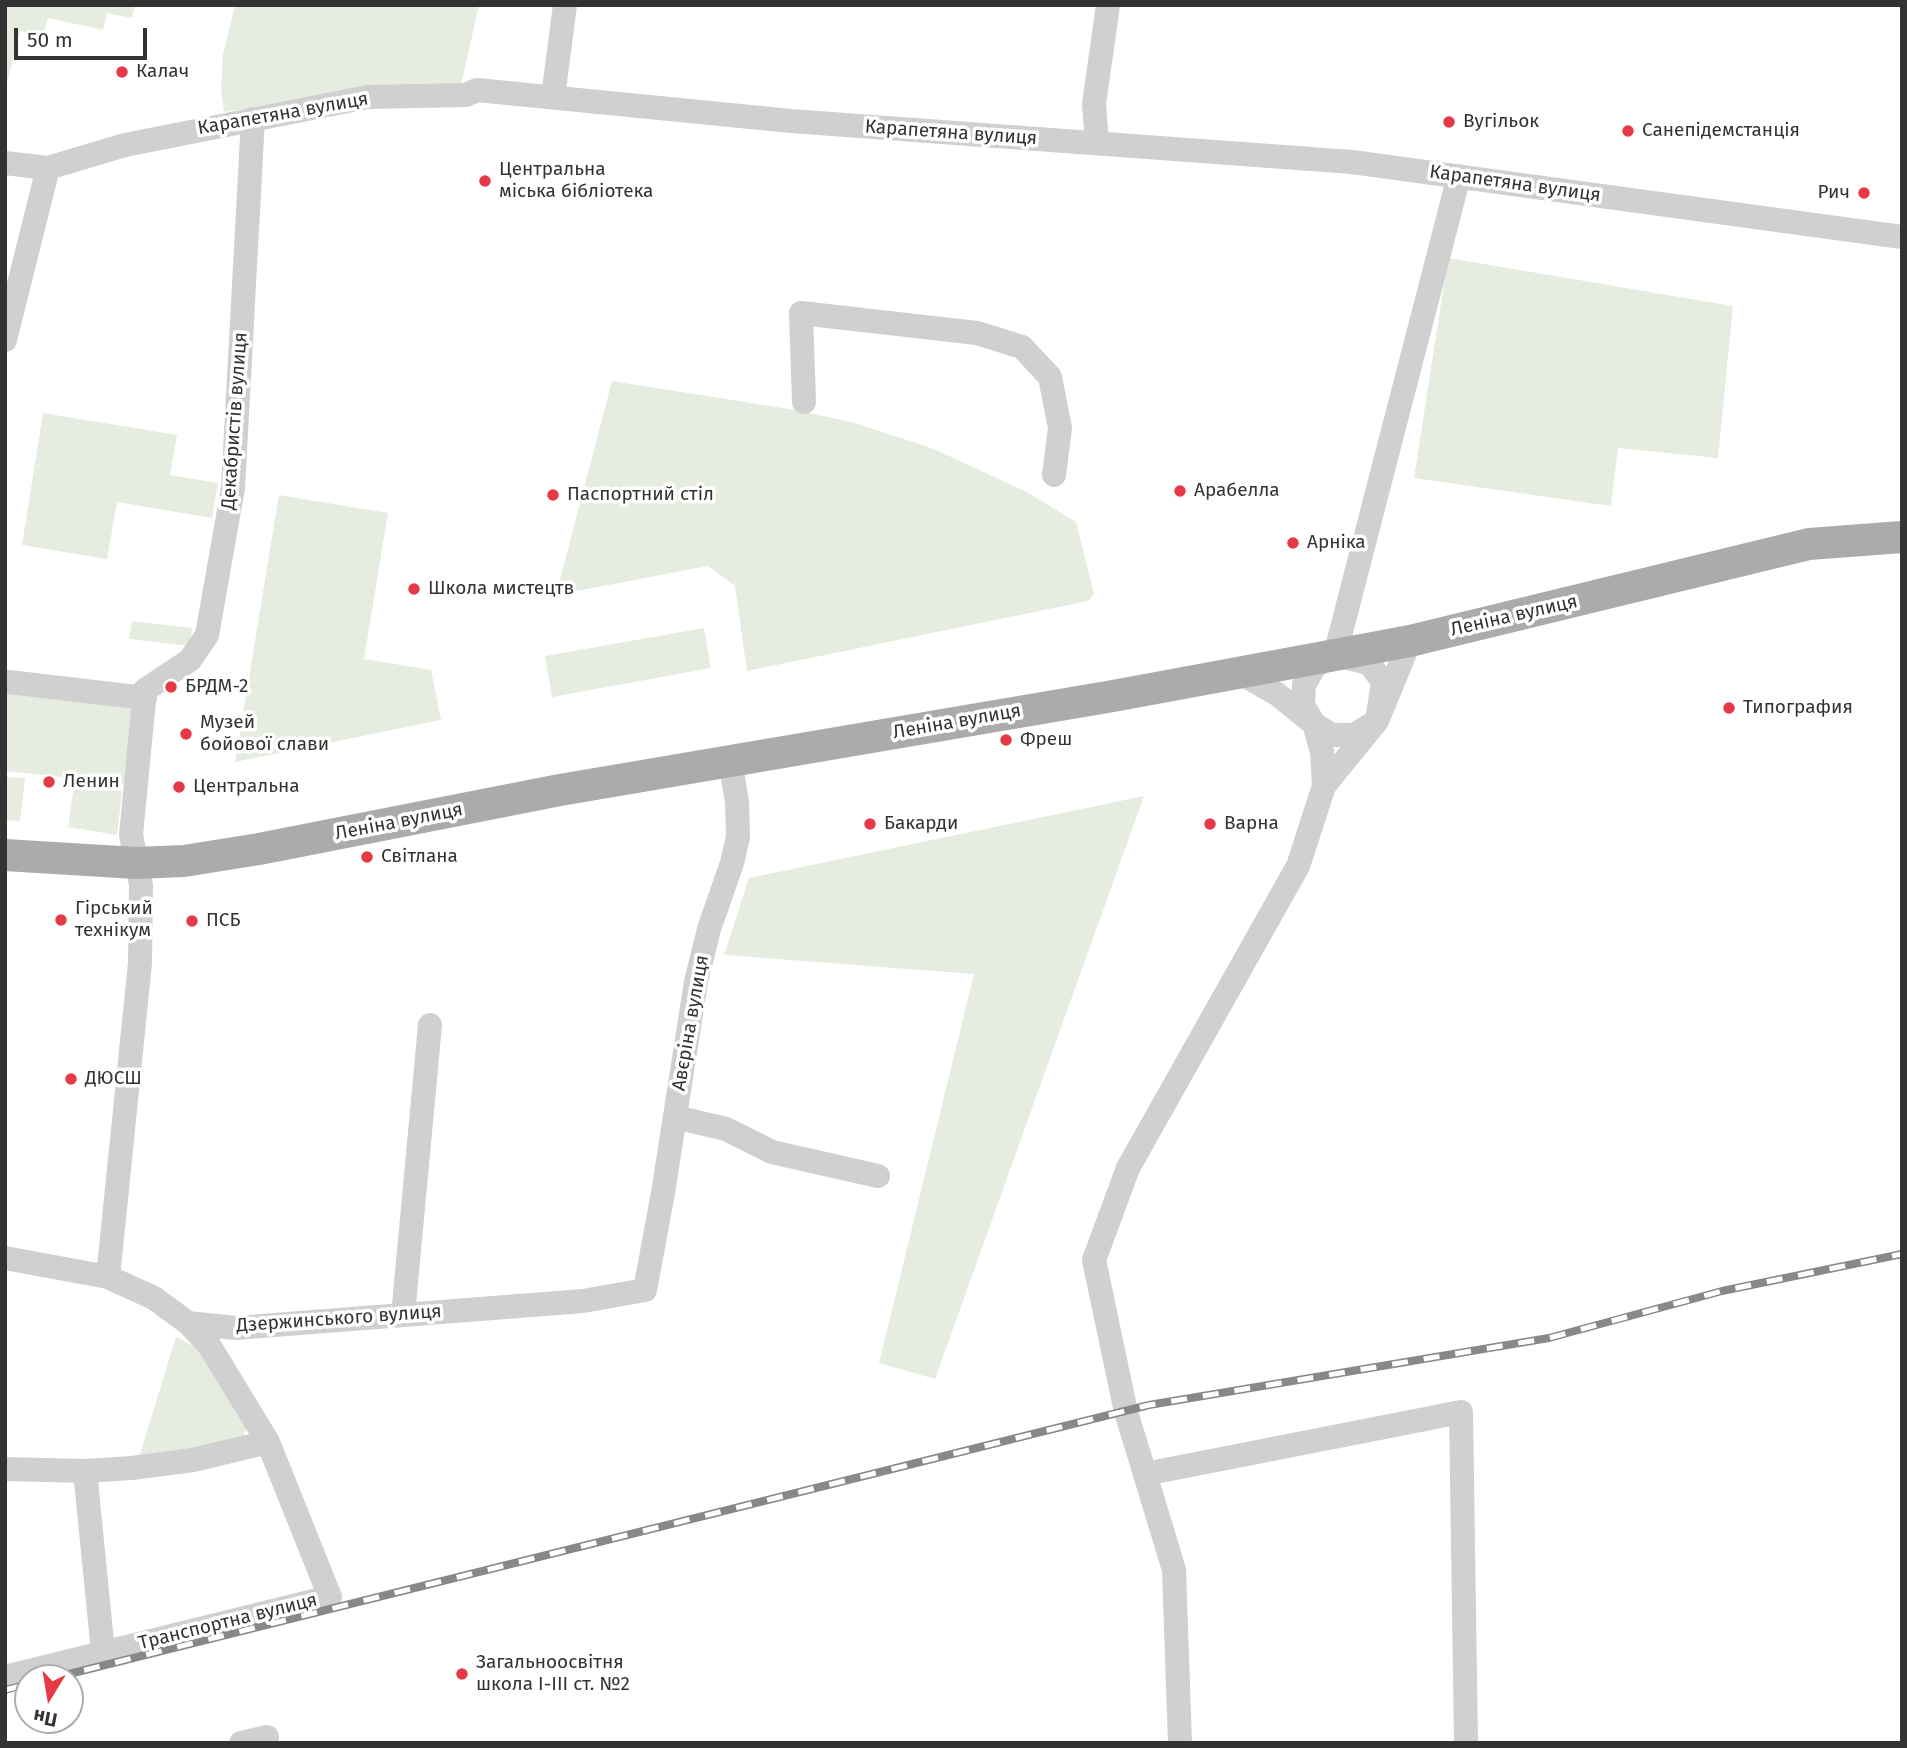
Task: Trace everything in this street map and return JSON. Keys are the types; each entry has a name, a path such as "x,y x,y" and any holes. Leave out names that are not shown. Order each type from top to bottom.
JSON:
{"main road":[{"name":"Леніна вулиця","path":"5,855 136,863 184,861 259,849 560,790 1335,655 1410,640 1809,544 1902,537"}],"street":[{"path":"553,97 565,5"},
{"path":"1097,143 1094,104 1108,5"},
{"name":"Карапетяна вулиця","path":"5,163 48,169 125,145 368,97 466,95 477,90 792,121 1352,162 1902,237"},
{"name":"Декабристів вулиця","path":"145,698 145,690 190,660 207,635 233,488 253,120"},
{"path":"5,340 48,169"},
{"path":"1335,655 1460,176"},
{"path":"804,402 801,313 977,333 1022,347 1051,377 1060,428 1054,475"},
{"path":"1180,1743 1174,1570 1126,1412 1094,1260 1128,1168 1298,866 1324,786 1377,720 1410,640"},
{"path":"1240,673 1277,694 1314,724 1332,735 1354,735 1377,720 1383,682 1369,663 1335,655 1315,666 1304,685 1303,705 1314,724 1322,752 1324,786"},
{"path":"9,682 145,698 131,835 141,886 140,963 108,1277"},
{"name":"Авєріна вулиця","path":"645,1290 699,969 738,837 737,802 730,760"},
{"path":"403,1315 430,1025"},
{"path":"674,1117 726,1129 772,1152 878,1176"},
{"path":"5,1258 108,1277 154,1298 188,1323 209,1345 268,1442 193,1461 85,1471 5,1469"},
{"name":"Дзержинського вулиця","path":"188,1323 236,1328 583,1301 645,1290"},
{"path":"1145,1474 1461,1412 1466,1743"},
{"name":"Транспортна вулиця","path":"5,1677 330,1597 268,1442"},
{"path":"85,1471 103,1653"},
{"path":"240,1743 267,1737"}],"shaded area":[{"path":"5,5 135,5 132,18 107,13 103,30 48,18 43,36 20,31 6,87"},
{"path":"235,5 479,5 461,85 333,96 224,112 221,87 223,55"},
{"path":"1448,258 1733,306 1718,458 1618,448 1611,506 1414,478"},
{"path":"612,381 789,409 852,422 934,449 1027,492 1076,522 1094,594 1088,601 747,671 735,586 708,566 556,595"},
{"path":"43,413 177,435 170,475 218,483 212,518 117,502 107,559 22,545"},
{"path":"279,495 388,513 364,659 431,670 441,720 235,762"},
{"path":"132,621 192,628 190,646 129,639"},
{"path":"704,628 711,668 552,697 545,656"},
{"path":"5,690 144,705 136,785 5,771"},
{"path":"5,777 25,778 20,821 5,820"},
{"path":"74,785 122,791 117,835 68,827"},
{"path":"1144,796 935,1379 879,1363 974,974 724,955 749,878"},
{"path":"176,1337 206,1353 248,1425 241,1441 139,1457"}],"railway":[{"path":"84,1670 1149,1405 1549,1338 1722,1291 1902,1254"},
{"path":"5,1690 14,1688"}],"place":[{"name":"Калач","path":"122,72"},
{"name":"Вугільок","path":"1449,122"},
{"name":"Санепідемстанція","path":"1628,131"},
{"name":"Центральна міська бібліотека","path":"485,181"},
{"name":"Рич","path":"1864,193"},
{"name":"Арабелла","path":"1180,491"},
{"name":"Паспортний стіл","path":"553,495"},
{"name":"Арніка","path":"1293,543"},
{"name":"Школа мистецтв","path":"414,589"},
{"name":"БРДМ-2","path":"171,687"},
{"name":"Типография","path":"1729,708"},
{"name":"Музей бойової слави","path":"186,734"},
{"name":"Фреш","path":"1006,740"},
{"name":"Ленин","path":"49,782"},
{"name":"Центральна","path":"179,787"},
{"name":"Бакарди","path":"870,824"},
{"name":"Варна","path":"1210,824"},
{"name":"Світлана","path":"367,857"},
{"name":"Гірський технікум","path":"61,920"},
{"name":"ПСБ","path":"192,921"},
{"name":"ДЮСШ","path":"71,1079"},
{"name":"Загальноосвітня школа І-ІІІ ст. №2","path":"462,1674"}]}
